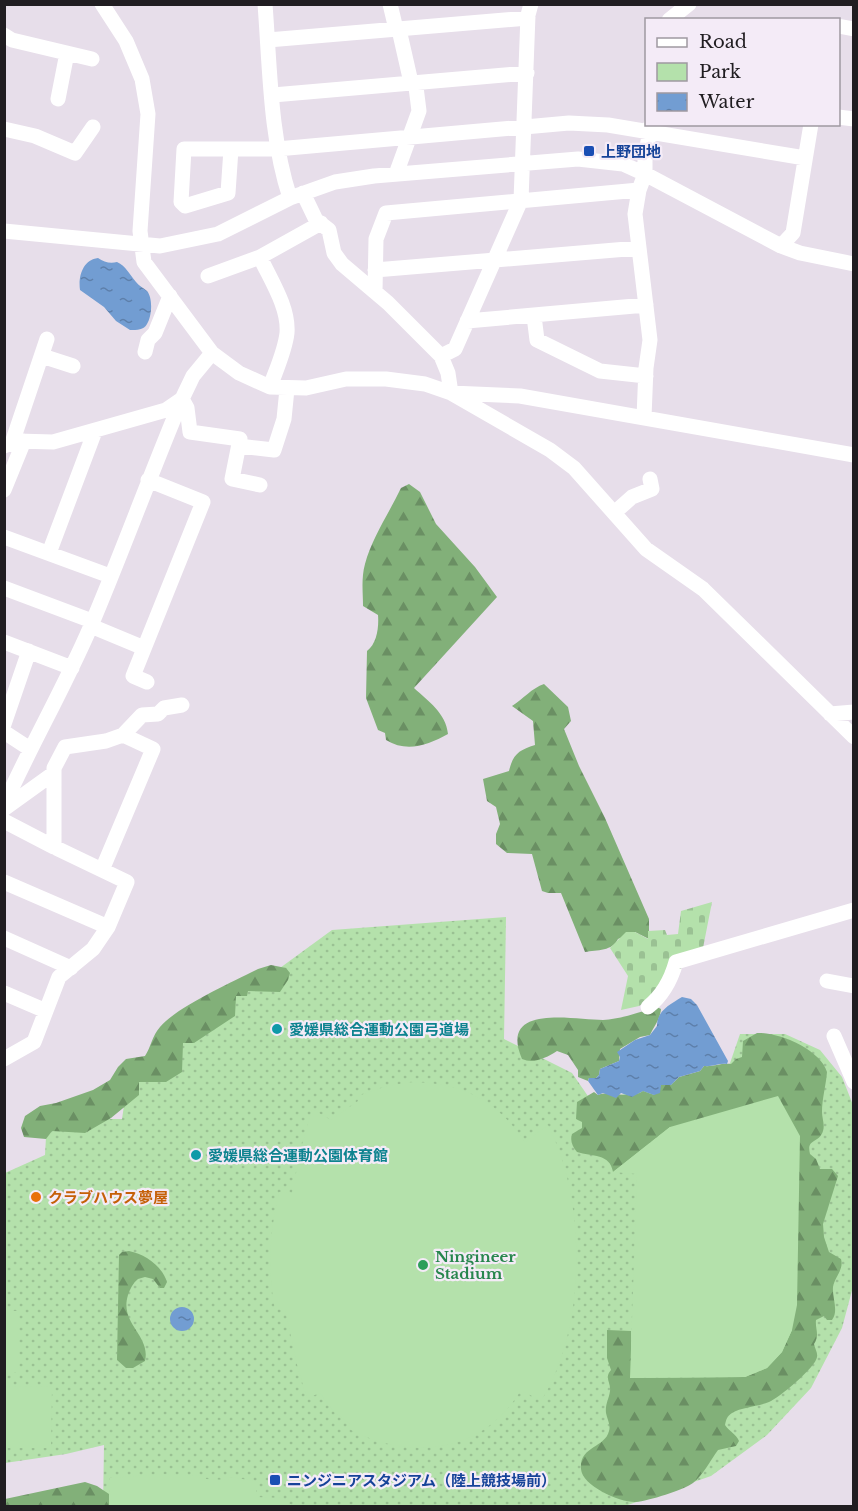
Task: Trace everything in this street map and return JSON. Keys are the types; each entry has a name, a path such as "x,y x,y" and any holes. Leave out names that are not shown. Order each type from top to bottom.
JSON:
{"street":[{"path":"264,4 277,149 282,174 316,220 329,230 334,253 342,264 388,303 441,356 448,373 451,393"},
{"path":"390,4 416,87 419,111 396,174"},
{"path":"671,18 689,4"},
{"path":"102,5 126,41 142,79 148,114 140,231 144,262 212,353 239,373 270,387 306,388 346,379 386,379 424,384 451,393 550,450 574,468 646,549 703,589 854,737"},
{"path":"268,40 398,29 530,11 521,200 455,349 441,356"},
{"path":"4,35 12,40 92,59"},
{"path":"58,99 67,53"},
{"path":"273,95 527,73"},
{"path":"231,149 228,193 185,206 181,202 184,149 231,149 277,149 410,136 590,123 651,128 805,158"},
{"path":"781,246 793,233 811,126"},
{"path":"4,129 35,136 75,153 93,127"},
{"path":"644,417 650,340 635,214 639,190 645,174 645,159 651,128"},
{"path":"4,231 141,246 178,243 218,234 297,196 335,182 396,174 578,159 623,164 781,246 800,253 854,264"},
{"path":"375,292 376,239 386,213 639,190"},
{"path":"208,276 260,257 321,223"},
{"path":"375,270 639,248"},
{"path":"260,257 285,315 287,330 285,344 270,387"},
{"path":"146,352 148,340 155,333 170,296"},
{"path":"467,321 646,305"},
{"path":"534,316 537,340 600,371 646,376"},
{"path":"5,488 13,443 47,339"},
{"path":"4,807 92,623 182,399 193,376 212,353"},
{"path":"42,356 72,366"},
{"path":"239,446 274,450 284,419 287,389"},
{"path":"451,393 520,396 854,455"},
{"path":"13,443 53,442 166,410 182,399"},
{"path":"182,399 188,408 190,432 240,440 232,479 260,485"},
{"path":"49,554 95,431"},
{"path":"147,682 133,676 203,502 148,480"},
{"path":"614,513 632,497 652,489"},
{"path":"4,537 110,576"},
{"path":"4,588 92,623 144,648"},
{"path":"4,642 72,668"},
{"path":"4,724 29,651"},
{"path":"54,847 54,768 65,747 106,741 123,735 142,715 158,714 164,708 182,705"},
{"path":"830,714 854,712"},
{"path":"4,732 30,749"},
{"path":"102,870 153,749 123,735"},
{"path":"4,807 54,773"},
{"path":"4,820 127,882 108,927 93,949 59,977 34,1042 8,1053"},
{"path":"4,882 108,927"},
{"path":"648,1007 657,999 671,978 676,962 854,910"},
{"path":"4,938 71,968"},
{"path":"827,981 854,986"},
{"path":"4,993 46,1011"},
{"path":"834,1036 854,1082"}],"green space":[{"path":"409,484 420,492 436,524 475,567 497,597 414,688 440,714 448,734 425,744 410,747 386,740 385,733 378,730 366,698 367,651 375,640 378,615 363,606 362,585 364,569 372,545 401,488"},
{"path":"544,684 568,707 571,721 564,729 649,919 649,939 635,932 618,939 609,948 585,952 561,893 542,891 532,854 507,853 496,844 496,834 500,824 496,807 487,801 483,779 509,771 512,760 517,754 535,745 533,721 512,706"},
{"path":"712,902 703,948 645,1002 639,1006 621,1010 628,976 610,948 626,932 635,932 648,939 648,931 665,930 667,935 678,934 681,911"},
{"path":"506,917 504,1039 572,1073 592,1102 728,1069 740,1034 785,1034 820,1050 842,1077 853,1105 854,1283 842,1328 811,1388 767,1435 711,1476 625,1506 103,1506 104,1445 66,1454 5,1463 5,1173 45,1155 47,1119 122,1119 129,1072 171,1043 210,1003 258,984 332,930"},
{"path":"271,965 286,968 290,973 280,992 248,991 247,996 236,996 235,1016 194,1043 183,1043 182,1072 166,1082 139,1082 139,1095 111,1118 85,1133 52,1131 46,1139 24,1137 21,1128 25,1116 40,1106 93,1090 110,1080 126,1059 145,1056 157,1030 179,1011 258,969"},
{"path":"657,1007 661,1009 660,1013 650,1035 640,1037 620,1049 619,1061 600,1069 596,1078 589,1078 588,1081 578,1077 578,1070 568,1055 557,1051 540,1060 522,1059 517,1041 520,1029 529,1022 543,1018 603,1020"},
{"path":"757,1033 766,1033 798,1044 817,1056 827,1072 822,1107 824,1129 819,1138 811,1143 809,1149 820,1169 832,1169 838,1176 823,1224 829,1252 841,1259 842,1263 833,1287 834,1316 832,1320 827,1320 824,1316 816,1320 817,1335 814,1344 817,1357 804,1375 774,1399 730,1414 725,1425 738,1439 736,1446 718,1450 700,1476 688,1486 642,1501 621,1500 595,1487 583,1475 581,1469 584,1456 607,1437 609,1429 606,1410 610,1391 608,1375 611,1370 607,1358 607,1330 631,1331 631,1378 745,1377 767,1368 782,1352 792,1330 670,1127 613,1172 604,1159 577,1152 573,1146 572,1134 582,1128 582,1122 576,1119 577,1102 594,1092 598,1095 632,1095 643,1091 654,1095 661,1085 671,1085 679,1077 700,1071 704,1066 731,1064 742,1057 743,1041"},
{"name":"Ningineer Stadium","path":"414,1082 449,1086 478,1097 503,1115 525,1142 548,1125 561,1156 570,1190 575,1226 576,1264 574,1302 567,1338 556,1371 541,1401 521,1390 505,1411 487,1428 466,1439 443,1446 420,1448 371,1439 347,1428 350,1424 334,1412 320,1393 307,1398 285,1309 275,1309 270,1265 273,1221 279,1192 292,1193 312,1109 331,1120 358,1101 357,1097 385,1087"},
{"path":"778,1096 800,1136 797,1305 792,1330 782,1352 767,1368 745,1377 630,1378 637,1174 613,1172 670,1127"},
{"path":"129,1251 152,1262 165,1276 167,1282 164,1288 160,1288 153,1279 145,1277 138,1279 129,1293 126,1305 128,1314 146,1352 145,1361 133,1368 126,1368 117,1360 119,1255"},
{"path":"5,1311 19,1311 19,1372 5,1372"},
{"path":"5,1386 52,1387 51,1448 5,1448"},
{"path":"162,1474 205,1476 206,1479 228,1480 229,1477 256,1481 256,1497 283,1498 283,1504 291,1504 291,1506 109,1506 110,1478"},
{"path":"85,1482 109,1494 109,1506 5,1506 5,1499"}],"water":[{"path":"98,258 120,264 147,291 151,302 151,312 146,326 138,330 130,330 80,290 80,279 85,265"},
{"path":"682,997 691,999 697,1005 728,1061 727,1064 704,1066 700,1071 679,1077 671,1085 661,1085 660,1093 654,1095 643,1091 632,1097 621,1093 616,1098 603,1093 598,1095 588,1081 589,1078 596,1078 600,1069 619,1061 620,1057 617,1052 635,1040 650,1035 657,1026 661,1012"},
{"path":"182,1307 187,1308 193,1314 193,1324 187,1330 182,1331 177,1330 171,1324 170,1319 171,1314 177,1308"}],"place":[{"name":"上野団地","path":"589,151"},
{"name":"愛媛県総合運動公園弓道場","path":"277,1029"},
{"name":"愛媛県総合運動公園体育館","path":"196,1155"},
{"name":"クラブハウス夢屋","path":"36,1197"},
{"name":"Ningineer Stadium","path":"423,1265"},
{"name":"ニンジニアスタジアム（陸上競技場前）","path":"275,1480"}]}
